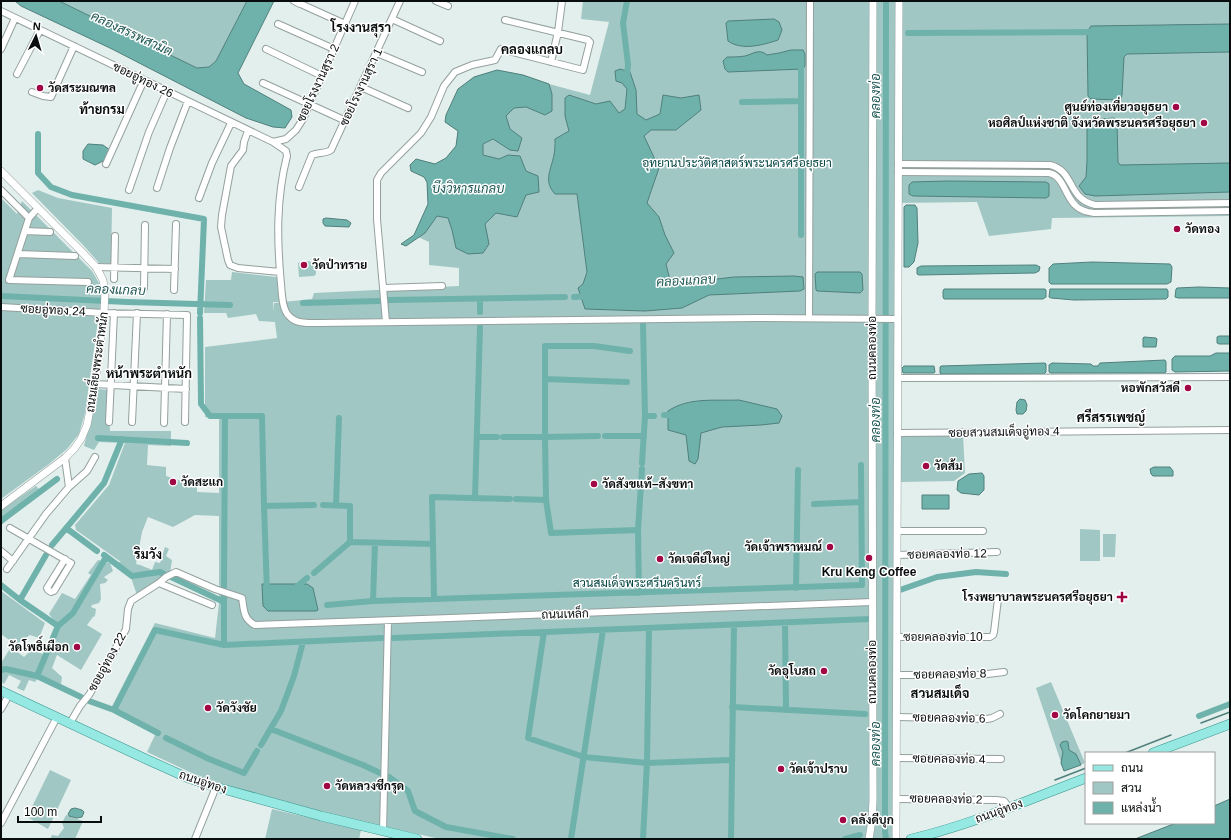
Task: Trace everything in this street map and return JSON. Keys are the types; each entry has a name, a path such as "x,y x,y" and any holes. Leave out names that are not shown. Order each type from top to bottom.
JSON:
{"main road":[{"name":"ถนนอู่ทอง","path":"5,693 182,775 216,787 321,816 417,839"},
{"path":"1155,752 1230,724"},
{"name":"ถนนอู่ทอง","path":"911,839 1010,808 1085,778"}],"street":[{"name":"ซอยโรงงานสุรา 2","path":"273,142 286,139 296,130 355,1"},
{"name":"ซอยโรงงานสุรา 1","path":"299,186 312,155 316,153 327,153 331,150 346,121 400,1"},
{"path":"436,1 448,6"},
{"path":"551,62 558,32 562,1"},
{"path":"809,318 810,1"},
{"name":"ถนนคลองท่อ","path":"869,839 873,800 872,602 875,319 873,1"},
{"name":"ถนนคลองท่อ","path":"896,839 898,378 895,319 899,1"},
{"path":"299,3 345,24"},
{"name":"ซอยอู่ทอง 26","path":"1,11 273,142 286,151 287,156 278,203 277,240 280,272"},
{"path":"1,49 15,18"},
{"path":"392,19 440,41"},
{"path":"386,322 377,219 377,180 381,173 422,133 431,117 439,96 449,79 455,72 463,68 494,60 501,49 583,70 589,41 558,32 505,20"},
{"path":"278,24 334,49"},
{"path":"16,74 40,30"},
{"path":"32,92 50,97 74,46"},
{"path":"266,49 322,76"},
{"path":"377,53 422,72"},
{"path":"106,164 144,80"},
{"path":"263,83 346,121"},
{"path":"361,87 408,108"},
{"path":"129,190 149,132 167,91"},
{"path":"157,188 188,101"},
{"path":"200,198 212,163 231,123"},
{"path":"248,131 243,150 232,166 222,215 221,227 228,260 230,265 238,268 280,272 286,312 290,318 296,321 318,323 478,320 809,318 895,319"},
{"path":"898,164 1056,166 1062,170 1081,200 1094,205 1230,203"},
{"name":"ถนนเลี่ยงพระตำหนัก","path":"1,171 96,267 103,280 105,292 104,311 94,384 87,425 82,439 65,458 1,506"},
{"path":"898,172 1053,174 1058,178 1071,201 1076,206 1084,211 1094,213 1230,211"},
{"path":"1,190 29,218"},
{"path":"38,208 29,218 9,280 88,282"},
{"path":"174,290 176,224"},
{"path":"144,288 145,225"},
{"path":"25,231 50,232"},
{"path":"114,279 115,236"},
{"path":"18,254 75,256"},
{"path":"96,267 175,269"},
{"path":"383,288 442,286"},
{"name":"ซอยอู่ทอง 24","path":"1,307 187,315 186,389"},
{"path":"110,422 114,313"},
{"path":"132,422 137,314"},
{"path":"164,423 167,314"},
{"path":"898,378 1230,377"},
{"path":"94,384 186,389 185,422"},
{"name":"ซอยสวนสมเด็จอู่ทอง 4","path":"897,433 1230,430"},
{"path":"7,569 46,514 69,487 87,470 95,457"},
{"path":"65,458 69,487"},
{"path":"10,528 71,562 54,591 51,592 47,588 65,559"},
{"path":"897,531 983,531"},
{"path":"1,551 13,561"},
{"name":"ซอยคลองท่อ 12","path":"897,555 997,552"},
{"name":"ซอยอู่ทอง 22","path":"70,723 80,706 89,695 123,636 126,629 128,609 131,601 166,577 176,572 193,578 215,590 242,598 245,615 249,622 258,625"},
{"path":"159,583 212,605"},
{"name":"ซอยคลองท่อ 10","path":"897,637 990,637 994,632 998,599"},
{"name":"ถนนเหล็ก","path":"258,625 872,602"},
{"path":"383,831 388,621"},
{"name":"ซอยคลองท่อ 8","path":"897,675 979,674 1004,672"},
{"path":"1,709 5,693"},
{"name":"ซอยคลองท่อ 6","path":"897,717 987,719 1000,714"},
{"path":"1,823 57,718"},
{"name":"ซอยคลองท่อ 4","path":"897,758 1002,759"},
{"path":"195,839 216,787"},
{"name":"ซอยคลองท่อ 2","path":"897,798 996,800 1004,801 1010,808"}],"green space":[{"path":"59,1 247,1 216,61 209,67 197,68"},
{"name":"สวนสมเด็จพระศรีนครินทร์","path":"583,1 1230,1 1230,216 1052,218 1051,229 989,236 977,202 895,203 894,838 440,839 341,817 227,785 194,774 147,752 155,735 110,710 155,623 215,638 219,603 219,516 195,515 173,527 148,517 142,532 136,564 152,570 155,562 160,563 165,547 169,549 166,556 172,560 170,573 137,595 129,572 117,569 118,562 121,562 76,530 75,525 109,485 125,443 99,442 94,450 84,446 98,389 108,390 110,431 171,431 171,446 148,445 147,465 166,467 166,476 197,486 197,492 219,493 219,419 205,417 205,347 277,338 275,322 259,321 256,314 228,318 226,313 204,313 206,280 231,280 232,272 276,277 278,280 279,302 273,302 274,312 274,303 312,299 314,293 459,286 459,268 429,265 429,242 414,235 428,204 427,183 424,177 411,171 410,165 416,159 435,164 446,158 456,146 458,131 445,122 446,115 458,89 474,77 497,70 523,75 590,95 609,22 581,19"},
{"path":"38,190 58,198 112,208 111,264 99,263 32,193"},
{"path":"1,198 17,214 22,201 92,271 102,292 85,413 79,434 67,449 49,464 1,499"},
{"path":"309,261 316,266 316,274 314,276 299,277 298,263"},
{"path":"901,435 963,435 965,473 954,481 901,482"},
{"path":"36,486 42,492 1,525 1,510"},
{"path":"1080,529 1100,530 1100,561 1080,561"},
{"path":"1103,534 1116,534 1115,557 1103,557"},
{"path":"98,560 110,563 113,571 104,577 108,580 105,583 100,584 101,599 99,603 92,605 91,607 96,609 95,616 87,625 102,634 81,670 57,655 52,668 62,677 61,684 38,678 35,682 29,680 24,691 17,688 21,681 9,675 4,684 1,682 1,663 11,647 24,657 31,650 43,654 51,636 58,630 56,623 49,614 62,593 75,599 91,575 88,573"},
{"path":"1,591 45,623 39,638 30,635 16,645 1,634"},
{"path":"1051,682 1085,763 1064,771 1036,688"},
{"path":"50,770 71,780 48,829 27,817"},
{"path":"272,809 361,830 359,839 265,839"},
{"path":"66,815 83,821 75,839 50,839 52,835 58,836 64,828 62,823"}],"water":[{"path":"15,1 59,1 197,68 209,67 216,61 247,1 274,1 238,73 244,84 291,110 292,117 285,128 273,127 246,118 112,49 21,6"},
{"path":"774,19 779,22 782,30 778,40 753,46 740,46 728,41 726,23 728,21"},
{"path":"1230,24 1230,52 1127,54 1124,57 1122,95 1120,100 1091,99 1088,96 1087,32 1091,26"},
{"path":"791,50 803,50 805,54 805,66 803,69 728,72 725,69 723,61 727,57 745,56 756,52 761,52 767,55"},
{"path":"620,69 630,72 636,90 637,114 646,120 660,114 663,95 681,98 699,95 701,110 676,130 651,130 644,136 659,168 647,203 659,217 665,235 674,253 666,264 670,280 709,280 734,277 794,276 803,277 804,289 800,291 709,295 682,308 645,311 585,309 578,288 583,284 587,272 577,194 555,194 549,185 549,175 554,153 555,139 569,131 565,116 565,98 569,95 596,104 610,101 619,113 625,109 627,89 622,83 616,81 615,71"},
{"name":"บึงวิหารแกลบ","path":"497,70 523,75 549,84 552,94 552,111 545,115 526,107 514,108 506,116 510,129 522,138 518,151 510,150 493,139 483,144 483,155 499,159 508,155 520,156 526,171 538,176 539,192 526,195 517,217 496,213 485,224 489,244 483,253 468,254 456,248 448,218 437,216 425,233 406,246 401,244 414,235 428,204 427,182 424,177 411,171 410,165 416,159 435,164 446,158 456,146 458,131 445,122 446,115 458,89 474,77"},
{"path":"1114,118 1117,122 1118,162 1120,165 1230,163 1230,192 1095,196 1085,194 1079,186 1086,177 1087,123 1089,120"},
{"path":"88,144 103,145 110,150 105,160 95,165 83,159 83,151"},
{"path":"912,182 1046,182 1049,184 1049,196 1046,198 913,196 909,194 909,185"},
{"path":"906,205 915,205 917,208 918,243 914,262 909,267 904,267 904,207"},
{"path":"323,219 347,220 351,223 349,227 325,226"},
{"path":"1092,262 1170,264 1172,267 1171,282 1167,284 1051,284 1049,282 1049,268 1053,264"},
{"path":"1036,265 1040,267 1039,271 1035,273 917,274 917,268 921,266"},
{"path":"817,272 860,272 862,274 863,290 860,293 817,291 815,274"},
{"path":"1177,288 1230,288 1230,298 1175,297"},
{"path":"944,289 1045,289 1046,297 1043,299 944,299"},
{"path":"1050,289 1167,289 1168,297 1166,299 1074,300 1051,298 1049,297"},
{"path":"1230,336 1230,344 1217,343 1217,337"},
{"path":"1144,337 1156,338 1156,347 1143,347"},
{"path":"1216,353 1230,353 1230,371 1175,372 1172,370 1172,359 1175,356 1210,356"},
{"path":"1165,360 1166,372 1164,373 1049,372 1049,365 1052,363 1091,364 1093,366 1098,366 1100,363"},
{"path":"1045,363 1046,372 1044,374 940,373 941,366"},
{"path":"904,366 934,366 935,372 903,373 902,368"},
{"path":"1020,399 1025,400 1027,405 1026,411 1023,414 1017,414 1017,402"},
{"path":"711,400 739,400 777,409 782,416 779,423 722,427 701,433 698,459 695,464 689,461 686,435 668,430 668,411 693,402"},
{"path":"1154,467 1170,467 1173,471 1173,476 1153,476 1150,469"},
{"path":"982,473 984,476 984,490 979,495 961,493 957,490 958,481 969,474"},
{"path":"922,495 949,495 949,509 922,509"},
{"path":"262,584 307,584 313,588 318,610 268,611 263,606"},
{"path":"1062,742 1068,742 1069,750 1076,754 1081,765 1064,771 1061,763 1063,752 1060,745"},
{"path":"1230,799 1230,839 1135,839 1173,824 1215,824 1215,806"},
{"path":"75,808 84,812 82,817 77,818 69,816 68,814 71,809"}],"waterway":[{"path":"627,1 623,23 628,64 627,78"},
{"name":"คลองท่อ","path":"886,1 886,839"},
{"path":"908,33 1094,33"},
{"path":"801,61 801,235"},
{"path":"742,102 801,101"},
{"path":"38,134 38,173 51,187 72,195 204,219 200,313"},
{"name":"คลองแกลบ","path":"1,296 230,305"},
{"name":"คลองแกลบ","path":"574,297 589,296"},
{"name":"คลองแกลบ","path":"388,300 565,297"},
{"path":"480,299 480,312"},
{"name":"คลองแกลบ","path":"303,303 379,301"},
{"path":"200,318 201,404 210,416 262,416 264,506 314,505"},
{"path":"642,463 645,416 643,324"},
{"path":"475,498 480,327"},
{"path":"598,436 545,437 545,346 594,346 630,351"},
{"path":"545,379 627,382"},
{"path":"664,415 676,415"},
{"path":"645,416 654,416"},
{"path":"224,588 225,417"},
{"path":"336,505 339,418"},
{"path":"605,436 644,436"},
{"path":"477,437 497,437"},
{"path":"503,437 545,437 546,500"},
{"path":"98,438 187,443"},
{"path":"52,545 104,483 122,439"},
{"path":"327,605 373,601 862,585 861,465"},
{"path":"516,499 546,500 551,533 638,530 642,469"},
{"path":"796,588 798,470"},
{"path":"1,521 57,479"},
{"path":"323,505 350,506 350,542 433,544 432,497 510,499"},
{"path":"814,504 861,502"},
{"path":"264,506 267,592"},
{"path":"66,528 97,551"},
{"path":"638,530 639,593"},
{"path":"314,573 350,542"},
{"path":"373,601 375,543"},
{"path":"433,544 434,599"},
{"path":"20,600 46,555"},
{"path":"104,555 132,576 160,572 164,574"},
{"path":"37,676 58,626 73,613 106,557"},
{"path":"900,590 937,577 976,572 1006,574"},
{"path":"169,576 224,602"},
{"path":"294,589 307,578"},
{"path":"1,585 58,626"},
{"path":"224,596 224,645"},
{"path":"393,638 870,619"},
{"path":"785,623 786,710"},
{"path":"731,839 734,625"},
{"path":"643,839 647,763 649,628"},
{"path":"114,710 155,630 224,645 382,638"},
{"path":"571,839 603,630"},
{"path":"544,632 528,738 584,757 647,763 731,760"},
{"path":"261,745 281,711 294,676 303,642"},
{"path":"1,670 6,669 37,676 81,697"},
{"path":"89,701 114,710 158,733"},
{"path":"1199,716 1230,704"},
{"path":"732,707 865,714"},
{"path":"1201,723 1230,712"},
{"path":"271,729 380,773"},
{"path":"1128,752 1171,735"},
{"path":"166,738 209,759 244,773 257,751"},
{"path":"1055,780 1085,768"},
{"path":"389,777 408,791 415,811 446,827 513,839"},
{"path":"845,839 860,835"}],"place":[{"name":"วัดสระมณฑล","path":"40,88"},
{"name":"ศูนย์ท่องเที่ยวอยุธยา","path":"1176,107"},
{"name":"หอศิลป์แห่งชาติ จังหวัดพระนครศรีอยุธยา","path":"1204,123"},
{"name":"วัดทอง","path":"1177,229"},
{"name":"วัดป่าทราย","path":"304,265"},
{"name":"หอพักสวัสดี","path":"1188,388"},
{"name":"วัดส้ม","path":"926,466"},
{"name":"วัดสะแก","path":"173,482"},
{"name":"วัดสังขแท้–สังขทา","path":"594,484"},
{"name":"วัดเจ้าพราหมณ์","path":"830,547"},
{"name":"Kru Keng Coffee","path":"869,558"},
{"name":"วัดเจดีย์ใหญ่","path":"660,559"},
{"name":"โรงพยาบาลพระนครศรีอยุธยา","path":"1122,597"},
{"name":"วัดโพธิ์เผือก","path":"77,647"},
{"name":"วัดอุโบสถ","path":"824,671"},
{"name":"วัดวังชัย","path":"208,708"},
{"name":"วัดโคกยายมา","path":"1055,715"},
{"name":"วัดเจ้าปราบ","path":"781,769"},
{"name":"วัดหลวงชีกรุด","path":"327,786"},
{"name":"คลังดีบุก","path":"843,820"}],"district":[{"name":"โรงงานสุรา","path":"361,27"},
{"name":"คลองแกลบ","path":"532,49"},
{"name":"ท้ายกรม","path":"102,109"},
{"name":"หน้าพระตำหนัก","path":"149,373"},
{"name":"ศรีสรรเพชญ์","path":"1111,417"},
{"name":"ริมวัง","path":"148,554"},
{"name":"สวนสมเด็จ","path":"940,693"}],"water label":[{"name":"คลองสรรพสามิต","path":"132,33"}],"park label":[{"name":"อุทยานประวัติศาสตร์พระนครศรีอยุธยา","path":"737,163"}]}
